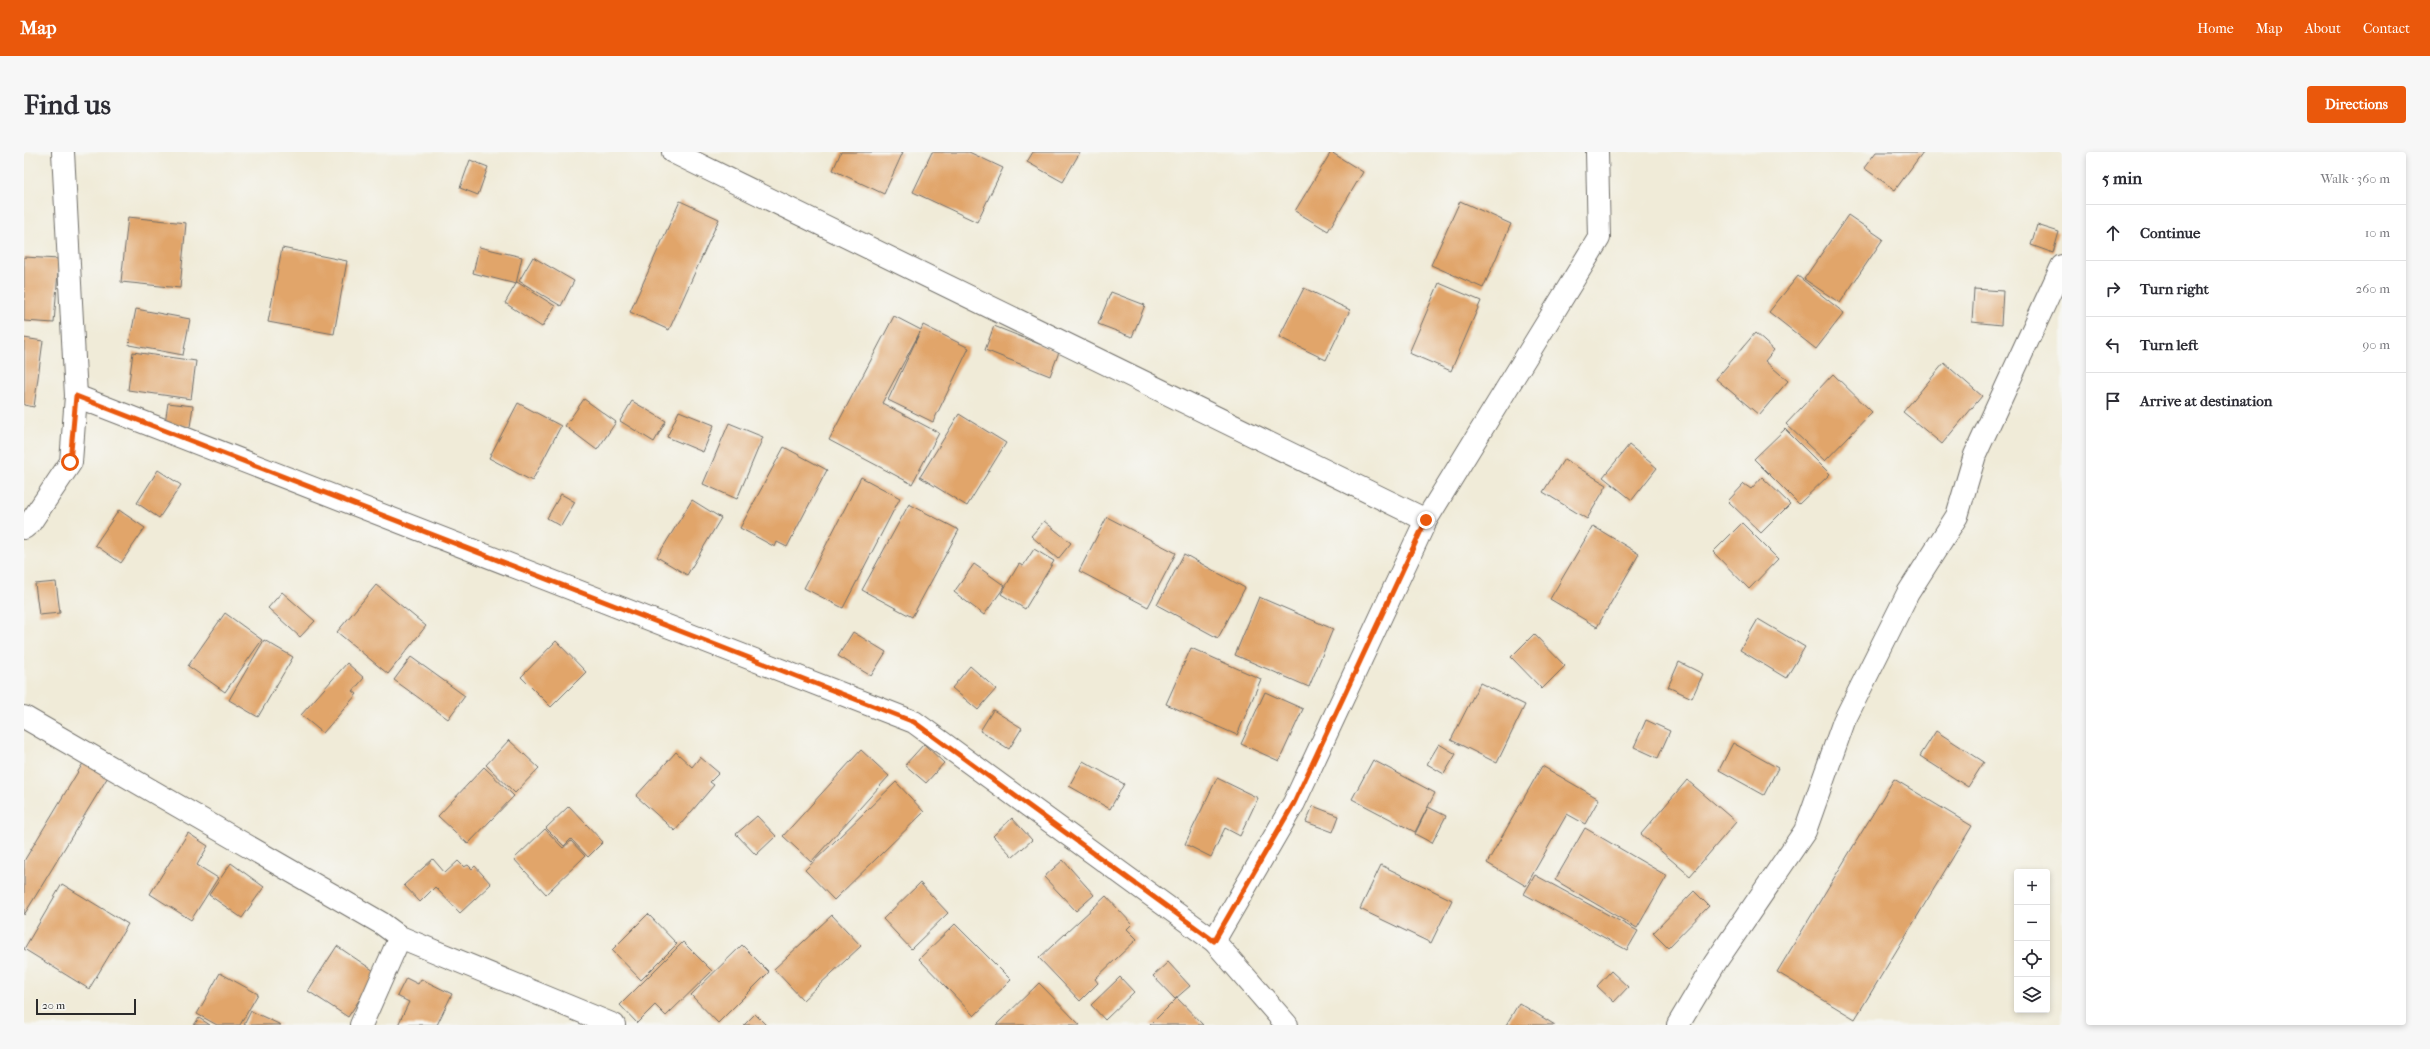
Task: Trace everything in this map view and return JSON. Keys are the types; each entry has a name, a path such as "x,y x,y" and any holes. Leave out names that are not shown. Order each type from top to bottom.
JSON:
{"street":[{"path":"24,528 30,523 70,462 76,396 63,152"},
{"path":"673,152 1426,520"},
{"path":"1214,941 1294,803 1426,520 1599,238 1597,152"},
{"path":"1678,1025 1715,963 1805,831 1844,721 1908,593 1957,516 1975,455 2062,266"},
{"path":"76,396 914,722 1214,941 1286,1025"},
{"path":"24,717 374,919 400,937 614,1025"},
{"path":"361,1025 400,937"}],"building":[{"path":"841,152 903,152 884,194 833,170"},
{"path":"932,152 969,152 1003,168 977,222 913,192"},
{"path":"1033,152 1080,152 1063,182 1027,162"},
{"path":"1331,152 1363,172 1328,231 1295,211"},
{"path":"1876,152 1923,152 1895,190 1864,168"},
{"path":"470,160 488,167 478,195 460,188"},
{"path":"680,201 719,219 669,330 630,312"},
{"path":"1460,201 1511,224 1483,288 1431,265"},
{"path":"1848,215 1883,239 1840,303 1804,279"},
{"path":"128,217 186,223 180,288 121,282"},
{"path":"2037,225 2059,232 2053,253 2031,245"},
{"path":"479,247 522,257 516,284 473,273"},
{"path":"282,248 347,261 334,334 268,322"},
{"path":"24,257 59,259 54,323 24,321"},
{"path":"533,257 574,281 561,306 519,281"},
{"path":"1798,276 1844,313 1816,349 1769,312"},
{"path":"517,282 555,306 542,327 505,303"},
{"path":"1439,283 1481,301 1451,371 1409,353"},
{"path":"1304,288 1350,310 1326,360 1279,337"},
{"path":"1974,289 2003,291 2001,325 1972,322"},
{"path":"1111,292 1145,305 1132,337 1098,324"},
{"path":"136,309 190,319 183,355 129,345"},
{"path":"894,316 921,330 923,325 969,348 933,422 888,400 920,332 882,403 939,433 912,484 829,440"},
{"path":"994,326 1059,352 1050,376 985,350"},
{"path":"1755,333 1774,350 1765,361 1788,381 1759,415 1716,379"},
{"path":"24,338 43,341 34,407 24,405"},
{"path":"133,352 196,361 191,399 128,390"},
{"path":"1944,363 1982,396 1942,444 1903,412"},
{"path":"1833,374 1872,412 1825,461 1786,424"},
{"path":"584,399 616,422 597,450 565,426"},
{"path":"632,401 666,421 654,442 620,421"},
{"path":"168,403 193,406 190,427 165,423"},
{"path":"518,403 561,426 532,481 489,458"},
{"path":"679,411 714,425 703,452 667,437"},
{"path":"959,414 1006,443 967,506 920,477"},
{"path":"729,423 763,437 737,499 703,484"},
{"path":"1785,429 1830,474 1799,504 1754,459"},
{"path":"1629,445 1657,468 1632,500 1603,477"},
{"path":"784,447 827,470 787,547 777,542 775,547 740,528"},
{"path":"1564,459 1607,485 1587,519 1543,492"},
{"path":"158,470 181,485 159,518 137,503"},
{"path":"861,477 900,498 843,608 804,588"},
{"path":"1762,477 1790,504 1761,533 1728,501 1744,484 1751,489"},
{"path":"561,494 575,502 561,526 547,518"},
{"path":"692,500 721,518 687,575 657,557"},
{"path":"909,504 959,530 912,617 862,590"},
{"path":"119,510 145,528 121,563 95,545"},
{"path":"1107,517 1176,553 1148,607 1079,571"},
{"path":"1044,521 1071,543 1058,559 1031,536"},
{"path":"1742,523 1778,559 1749,589 1713,552"},
{"path":"1593,526 1639,554 1597,627 1550,599"},
{"path":"1034,549 1054,561 1025,609 1001,594 1019,564 1023,566"},
{"path":"1184,554 1245,588 1218,638 1157,605"},
{"path":"974,564 1005,586 984,615 954,592"},
{"path":"56,582 60,613 39,615 35,584"},
{"path":"376,585 426,626 388,674 337,632"},
{"path":"282,592 315,621 300,637 268,608"},
{"path":"1259,597 1333,629 1309,687 1235,655"},
{"path":"225,613 262,640 225,692 188,666"},
{"path":"1758,619 1805,647 1786,678 1740,650"},
{"path":"853,632 886,652 871,676 838,656"},
{"path":"1534,634 1565,666 1542,689 1511,657"},
{"path":"264,640 293,657 258,717 229,700"},
{"path":"556,641 586,672 551,707 521,677"},
{"path":"1191,648 1261,679 1237,735 1166,704"},
{"path":"411,657 465,696 448,719 394,680"},
{"path":"1679,662 1703,674 1692,698 1668,687"},
{"path":"347,663 364,678 353,691 357,694 323,733 301,715"},
{"path":"970,666 996,689 978,710 952,688"},
{"path":"1480,683 1525,705 1497,763 1451,740"},
{"path":"1265,692 1303,709 1279,761 1241,744"},
{"path":"993,710 1022,728 1009,749 980,731"},
{"path":"1646,720 1670,731 1658,758 1634,747"},
{"path":"1936,731 1984,762 1968,787 1920,756"},
{"path":"509,740 539,768 515,793 486,765"},
{"path":"1733,743 1778,768 1764,795 1719,770"},
{"path":"924,744 944,763 926,783 905,765"},
{"path":"1439,744 1456,754 1444,774 1427,764"},
{"path":"861,750 889,776 811,862 783,836"},
{"path":"676,752 692,767 700,757 719,773 710,782 714,785 675,831 636,796"},
{"path":"85,760 109,775 24,915 24,861"},
{"path":"1373,760 1435,793 1415,832 1352,799"},
{"path":"1083,761 1124,784 1110,809 1069,786"},
{"path":"1542,766 1599,799 1585,824 1567,814 1526,886 1487,863"},
{"path":"484,767 514,796 468,844 438,816"},
{"path":"1217,778 1258,798 1240,836 1225,828 1211,857 1185,844"},
{"path":"1894,779 1972,826 1855,1019 1777,972"},
{"path":"1687,780 1736,822 1690,876 1641,834"},
{"path":"896,782 924,812 834,900 805,870"},
{"path":"569,806 603,842 588,857 571,839 564,846 546,828"},
{"path":"1313,806 1339,816 1333,832 1306,822"},
{"path":"1428,807 1446,816 1432,843 1415,834"},
{"path":"757,816 776,836 756,855 736,834"},
{"path":"1012,818 1032,840 1013,857 993,836"},
{"path":"1585,828 1667,876 1637,928 1555,880"},
{"path":"545,829 563,848 571,841 585,856 546,894 514,859"},
{"path":"188,833 208,846 197,865 218,878 191,920 150,894"},
{"path":"433,859 445,873 458,861 464,867 468,865 472,869 475,866 491,884 460,913 435,887 420,902 404,885"},
{"path":"1063,860 1094,895 1076,911 1044,877"},
{"path":"231,863 264,887 242,918 209,895"},
{"path":"1381,865 1452,900 1431,943 1360,909"},
{"path":"1535,875 1638,931 1627,950 1524,894"},
{"path":"920,883 948,913 911,949 883,919"},
{"path":"62,884 128,924 89,989 24,949"},
{"path":"1694,891 1709,906 1668,948 1653,933"},
{"path":"1106,896 1132,924 1127,929 1137,939 1095,979 1098,983 1080,1001 1039,958"},
{"path":"648,914 677,944 641,980 612,950"},
{"path":"832,915 861,946 803,1000 774,969"},
{"path":"955,924 1011,980 974,1016 919,959"},
{"path":"683,942 712,971 666,1016 655,1005 637,1023 620,1005"},
{"path":"742,945 769,972 718,1023 691,995"},
{"path":"337,946 377,973 348,1017 308,991"},
{"path":"1168,962 1190,986 1175,999 1153,976"},
{"path":"1611,971 1628,987 1614,1002 1597,986"},
{"path":"220,973 258,994 240,1025 217,1025 197,1014"},
{"path":"1120,977 1134,992 1105,1020 1091,1005"},
{"path":"406,978 418,984 421,979 452,994 437,1025 398,1025 409,1002 397,996"},
{"path":"1039,983 1080,1025 996,1025"},
{"path":"1177,998 1203,1025 1150,1025"},
{"path":"1519,1003 1555,1025 1506,1025"},
{"path":"251,1011 281,1025 244,1025"},
{"path":"755,1014 766,1025 744,1025"},
{"path":"199,1018 210,1025 194,1025"}],"route":[{"path":"70,462 76,396 914,722 1214,941 1294,803 1426,520"}]}
